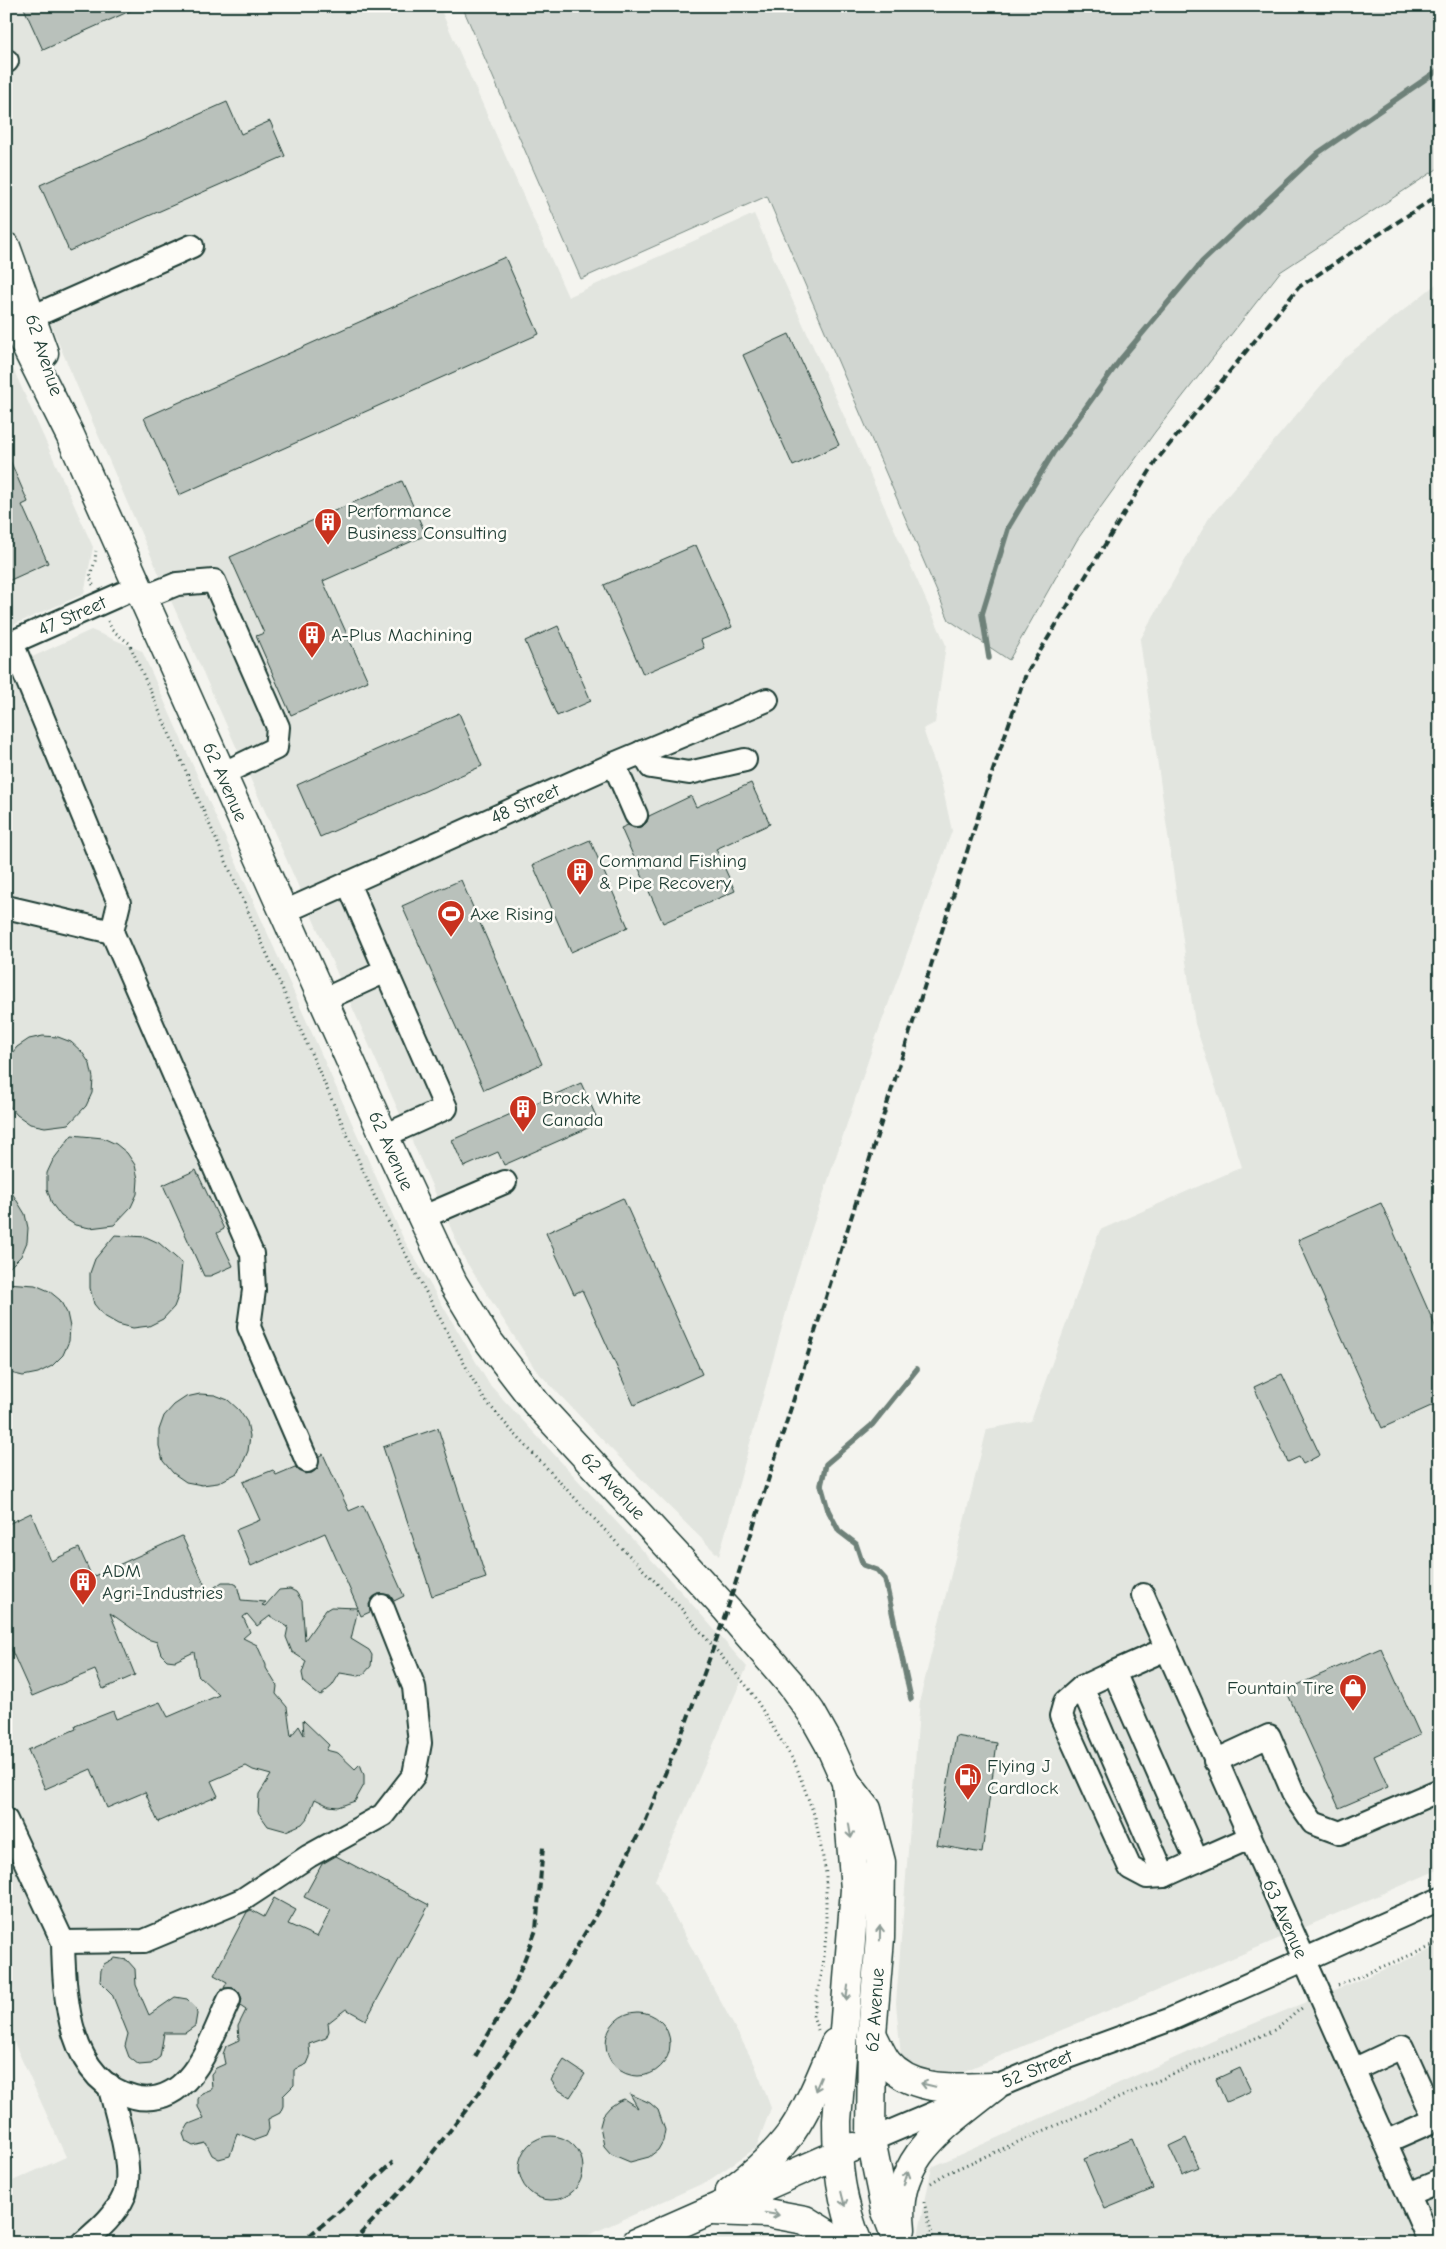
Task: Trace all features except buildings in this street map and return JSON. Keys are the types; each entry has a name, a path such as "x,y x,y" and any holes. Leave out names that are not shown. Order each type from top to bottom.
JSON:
{"main road":[{"name":"62 Avenue","path":"6,247 18,316 139,592 421,1218 453,1283 486,1338 512,1374 790,1683 811,1712 829,1744 846,1782 867,1809 881,1862 880,1938 872,2034 871,2140 885,2209 898,2243"},
{"name":"62 Avenue","path":"846,1782 855,1890 853,1939 843,2022 836,2121 841,2191 858,2243"},
{"path":"706,2211 748,2177 790,2134 813,2095 843,2022"},
{"path":"872,2034 887,2062 917,2083 936,2087 994,2087"},
{"path":"904,2243 900,2199 908,2170 933,2136 994,2087"},
{"name":"52 Street","path":"636,2243 871,2140"},
{"path":"706,2211 767,2213 805,2220 842,2243"}],"street":[{"path":"18,316 192,246"},
{"name":"47 Street","path":"9,644 139,592 176,584 214,582 278,727 276,748 222,774"},
{"path":"9,644 119,903 112,932 252,1254 254,1290 249,1327 307,1461"},
{"name":"48 Street","path":"284,912 614,764 767,700"},
{"path":"642,752 651,767 689,773 744,760"},
{"path":"614,764 636,814"},
{"path":"348,883 446,1108 384,1136"},
{"path":"6,908 112,932"},
{"path":"323,1000 386,971"},
{"path":"421,1218 505,1182"},
{"name":"63 Avenue","path":"1142,1595 1303,1961 1430,2243"},
{"path":"63,1942 144,1942 242,1900 309,1856 383,1815 414,1775 420,1743 414,1687 382,1606"},
{"path":"1166,1648 1082,1687 1065,1702 1061,1716 1130,1868 1147,1877 1164,1876 1249,1838"},
{"path":"1114,1672 1197,1861"},
{"path":"1082,1687 1164,1876"},
{"path":"1215,1761 1269,1736 1296,1797 1313,1823 1340,1834 1440,1790"},
{"path":"6,1820 63,1942 64,1991 77,2041 88,2064 110,2085 127,2095 144,2099 165,2095 181,2086 197,2066 229,2000"},
{"name":"52 Street","path":"871,2140 1062,2058 1169,2020 1440,1899"},
{"path":"1353,2070 1402,2047 1435,2120 1385,2142"},
{"path":"83,2243 105,2224 124,2195 127,2168 122,2136 110,2085"},
{"path":"1409,2194 1440,2181"}],"path":[{"path":"1344,1982 1440,1943"},
{"path":"927,2188 935,2179 947,2173 1274,2030 1290,2020 1296,2012"},
{"path":"923,2196 934,2243"}],"shaded area":[{"path":"6,6 439,6 568,297 754,214 946,645 935,723 923,729 942,785 952,831 874,1043 796,1276 719,1556 613,1451 535,1369 465,1260 127,502 6,221"},
{"path":"462,6 1440,6 1440,167 1280,272 1155,432 1077,540 1009,660 949,620 767,196 581,279"},
{"path":"1440,281 1440,1869 962,2072 924,2071 901,2057 896,2003 920,1699 987,1429 1031,1421 1100,1230 1242,1167 1195,1024 1140,640 1209,518 1345,357"},
{"path":"6,353 93,547 84,594 6,628"},
{"path":"91,630 142,651 404,1240 489,1384 684,1595 747,1667 655,1880 755,2065 771,2108 756,2148 708,2181 571,2243 6,2243 6,2184 66,2157 6,2025 6,669"},
{"path":"1440,1946 1440,2243 921,2243 918,2236 932,2167 1217,2039"},
{"path":"727,2234 798,2236 807,2243 707,2243"}],"waterway":[{"path":"989,658 982,614 1009,526 1053,453 1120,360 1202,262 1318,153 1440,69"},
{"path":"911,1699 885,1579 877,1570 863,1565 856,1544 839,1531 828,1510 821,1485 826,1464 872,1425 917,1369"}],"railway":[{"path":"352,2243 411,2180 474,2100 556,1982 601,1906 646,1820 686,1723 727,1610 990,779 1026,674 1156,461 1299,287 1440,194"},
{"path":"475,2057 509,1999 536,1930 543,1847"},
{"path":"300,2243 342,2209 393,2162"}],"place":[{"name":"Performance Business Consulting","path":"328,546"},
{"name":"A-Plus Machining","path":"312,659"},
{"name":"Command Fishing & Pipe Recovery","path":"580,896"},
{"name":"Axe Rising","path":"451,938"},
{"name":"Brock White Canada","path":"523,1133"},
{"name":"ADM Agri-Industries","path":"83,1606"},
{"name":"Fountain Tire","path":"1353,1712"},
{"name":"Flying J Cardlock","path":"968,1801"}]}
